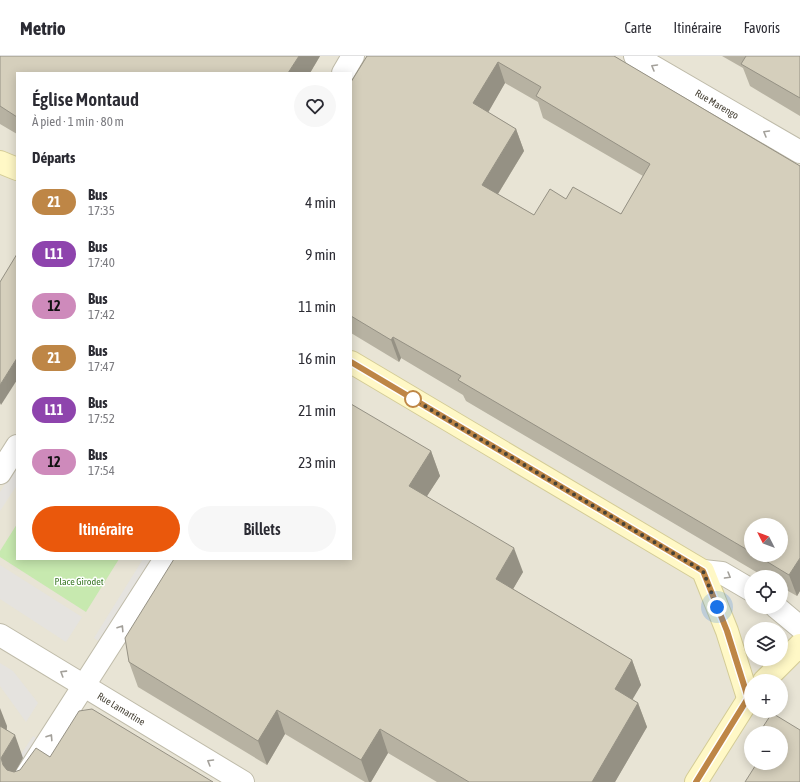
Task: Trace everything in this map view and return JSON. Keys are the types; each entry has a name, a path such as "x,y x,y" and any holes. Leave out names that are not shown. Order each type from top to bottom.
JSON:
{"main road":[{"path":"0,162 16,169"},
{"path":"352,363 703,571 744,679"},
{"path":"771,674 800,645"},
{"path":"696,782 744,706"}],"street":[{"path":"344,72 353,56"},
{"name":"Rue Marengo","path":"635,56 800,152"},
{"path":"0,473 16,448"},
{"path":"22,782 164,560"},
{"path":"703,571 722,573 744,586"},
{"path":"784,614 800,627"},
{"name":"Rue Lamartine","path":"0,635 243,782"}],"shaded area":[{"path":"0,56 800,56 800,782 0,782"},
{"path":"16,467 16,487 0,511 0,492"},
{"path":"142,560 157,560 104,645 94,638"},
{"path":"0,565 82,617 66,642 0,599"},
{"path":"0,663 13,671 38,703 26,722 0,686"},
{"path":"33,736 42,742 17,782 3,782"}],"green space":[{"name":"Place Girodet","path":"16,526 16,560 118,560 86,612 0,557 0,551"}],"building":[{"path":"0,56 299,56 289,72 16,72 16,116 0,106"},
{"path":"367,56 614,56 800,166 800,558 789,575 788,570 781,570 768,562 788,562 788,518 744,518 744,548 458,380 461,376 393,337 391,340 352,317 352,80","holes":["498,62 541,87 536,96 650,164 621,214 573,187 566,199 550,189 534,215 482,185 516,129 473,103"]},
{"path":"746,56 800,56 800,98 741,64"},
{"path":"16,256 16,360 0,385 0,282"},
{"path":"352,405 431,451 409,486 514,548 496,579 632,660 615,689 638,703 592,782 469,782 380,729 361,760 277,710 258,741 129,662 125,638 173,560 352,560"},
{"path":"92,709 213,782 0,782 0,726 15,735 1,758 3,765 7,770 14,772 20,770 36,748 50,757 79,711"},
{"path":"769,718 780,718 800,730 800,782 745,782 753,770 788,770 788,726 764,726"}],"bus line":[{"name":"21","path":"352,363 703,571 727,631 748,698 696,782"}],"route":[{"path":"413,399 703,571 717,607"}]}
